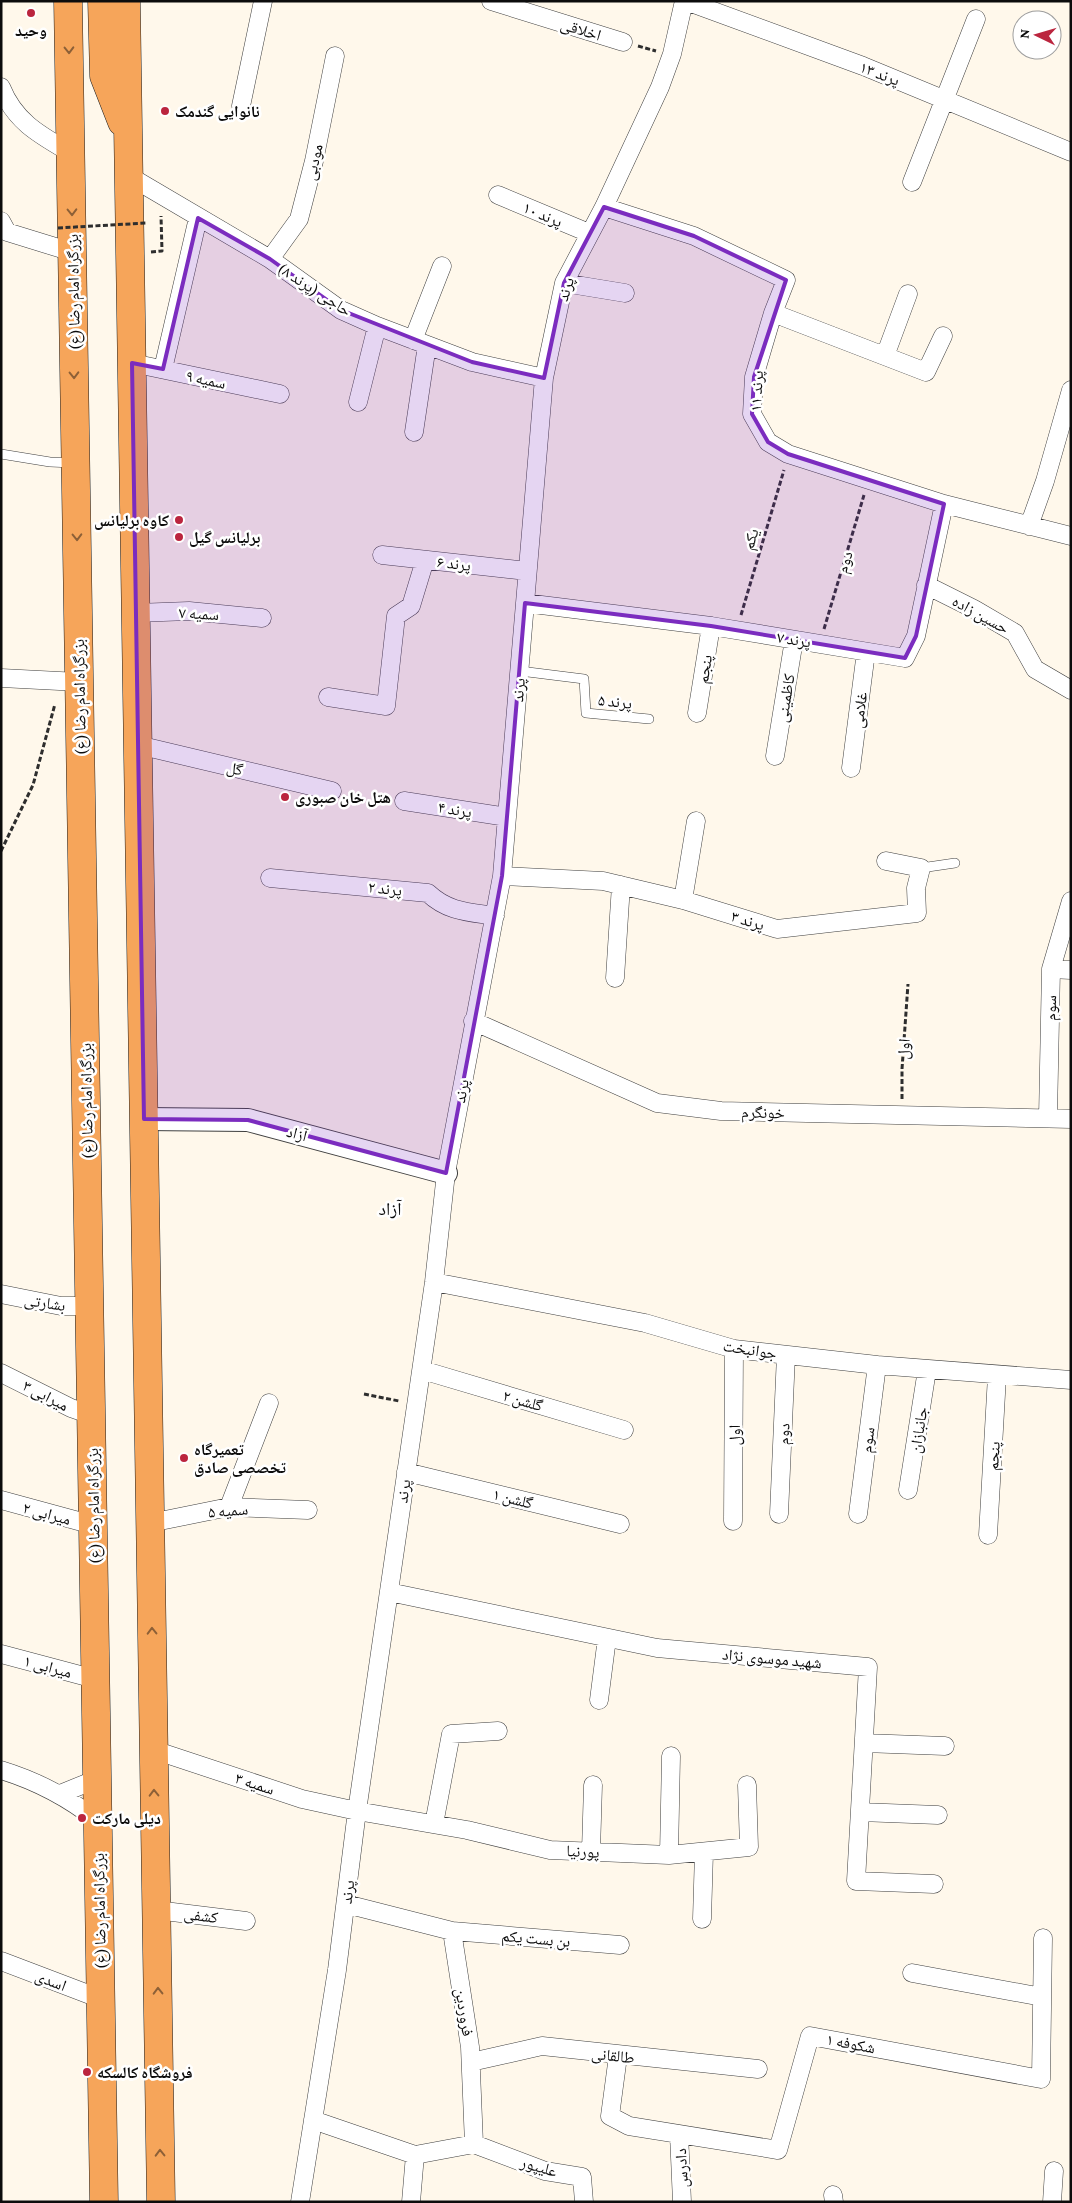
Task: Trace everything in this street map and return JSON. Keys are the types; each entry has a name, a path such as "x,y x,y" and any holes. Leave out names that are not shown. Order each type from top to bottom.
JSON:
{"highway":[{"name":"بزرگراه امام رضا (ع)","path":"68,1 76,463 71,682 90,1306 104,2202"},
{"path":"102,1 104,76 128,137"},
{"path":"126,1 161,2202"}],"street":[{"path":"241,106 263,1"},
{"name":"اخلاقی","path":"491,1 623,42"},
{"name":"پرند","path":"300,2202 346,1904 357,1811 422,1370 446,1173 473,1021 502,876 544,378 564,283 604,208 660,87 672,54 685,1"},
{"name":"پرند ۱۳","path":"685,1 945,98 1071,152"},
{"path":"912,182 976,19"},
{"name":"مودبی","path":"270,259 299,219 314,161 335,56"},
{"path":"1,87 8,105 37,133 71,153"},
{"name":"حاجی (پرند ۸)","path":"128,176 270,259 341,310 377,326 472,362 544,378"},
{"name":"پرند ۱۰","path":"498,195 589,233"},
{"name":"پرند ۱۱","path":"604,208 694,236 786,280 773,313 754,377 752,414 768,442 788,454 944,504 1071,536"},
{"path":"163,369 198,218"},
{"path":"3,230 72,252"},
{"path":"414,432 420,342 442,266"},
{"path":"564,283 625,293"},
{"path":"885,356 908,294"},
{"path":"773,313 926,372 943,336"},
{"path":"358,402 377,326"},
{"name":"سمیه ۹","path":"132,363 280,394"},
{"path":"1029,526 1045,481 1071,390"},
{"name":"پرند ۷","path":"524,603 711,626 906,658 916,636 944,504"},
{"name":"پرند ۶","path":"382,555 527,571"},
{"path":"328,697 386,706 396,616 410,606 425,560"},
{"name":"حسین زاده","path":"926,585 974,609 1015,633 1035,669 1071,690"},
{"name":"سمیه ۷","path":"136,613 189,611 262,618"},
{"name":"پنجم","path":"697,713 711,626"},
{"name":"کاظمینی","path":"775,756 794,640"},
{"name":"غلامی","path":"851,768 866,652"},
{"path":"1,678 71,682"},
{"name":"گل","path":"138,745 332,791"},
{"name":"پرند ۴","path":"404,801 507,817"},
{"path":"684,900 696,821"},
{"path":"886,861 921,868"},
{"name":"پرند ۳","path":"502,876 603,881 684,900 777,929 917,913 916,888 921,868"},
{"name":"پرند ۲","path":"270,878 392,888 428,893 439,904 450,909 495,916"},
{"path":"616,978 620,885"},
{"name":"سوم","path":"1048,1117 1051,969 1071,902"},
{"path":"1051,969 1071,970"},
{"name":"خونگرم","path":"473,1021 657,1103 668,1106 721,1111 1071,1118"},
{"name":"آزاد","path":"144,1119 248,1120 446,1173"},
{"name":"جوانبخت","path":"434,1282 645,1323 734,1349 927,1370 1071,1380"},
{"name":"بشارتی","path":"1,1294 61,1306 90,1306"},
{"name":"اول","path":"734,1349 734,1521"},
{"name":"دوم","path":"779,1514 786,1355"},
{"name":"سوم","path":"858,1514 876,1365"},
{"name":"گلشن ۲","path":"422,1370 624,1430"},
{"name":"جانبازان","path":"908,1490 927,1370"},
{"name":"میرابی ۳","path":"1,1373 71,1408 91,1415"},
{"name":"پنجم","path":"988,1535 998,1376"},
{"path":"229,1507 269,1403"},
{"name":"گلشن ۱","path":"406,1472 620,1524"},
{"name":"میرابی ۲","path":"1,1500 93,1525"},
{"name":"سمیه ۵","path":"150,1523 229,1507 308,1510"},
{"name":"شهید موسوی نژاد","path":"389,1592 657,1648 868,1667 856,1881 934,1884"},
{"path":"599,1700 607,1638"},
{"name":"میرابی ۱","path":"2,1658 95,1679"},
{"path":"434,1824 451,1734 498,1731"},
{"path":"864,1743 945,1746"},
{"name":"سمیه ۳","path":"154,1750 302,1799 357,1811"},
{"path":"668,1855 671,1756"},
{"path":"1,1770 24,1777 60,1794 98,1821"},
{"path":"60,1794 97,1780"},
{"path":"591,1852 593,1784"},
{"name":"پورنیا","path":"357,1811 467,1830 550,1850 668,1855 749,1847 747,1784"},
{"path":"860,1812 938,1815"},
{"path":"702,1918 704,1852"},
{"path":"346,1904 452,1931"},
{"name":"کشفی","path":"156,1910 246,1921"},
{"name":"بن بست یکم","path":"452,1931 620,1945"},
{"name":"فروردین","path":"452,1931 470,2047 474,2144"},
{"name":"شکوفه ۱","path":"618,2056 610,2116 629,2126 778,2150 810,2036 1041,2079 1043,1938"},
{"name":"اسدی","path":"1,1961 101,1999"},
{"path":"912,1973 1042,1997"},
{"name":"طالقانی","path":"470,2062 542,2046 618,2056 758,2069"},
{"path":"313,2120 415,2155 474,2144"},
{"name":"دادرس","path":"678,2134 682,2202"},
{"name":"علیپور","path":"474,2144 545,2171 582,2177 584,2202"},
{"path":"411,2202 415,2155"},
{"path":"1052,2202 1054,2171"}],"lane":[{"path":"1,454 50,462 76,463"},
{"name":"پرند ۵","path":"520,671 584,679 586,713 650,719"},
{"path":"921,868 955,863"}],"path":[{"name":"اخلاقی","path":"623,42 672,54"},
{"path":"147,252 162,251 160,195"},
{"path":"58,228 146,223"},
{"name":"یکم","path":"736,630 788,454"},
{"name":"دوم","path":"820,644 868,480"},
{"path":"1,851 33,784 71,682"},
{"name":"اول","path":"904,1114 902,1069 908,984"},
{"path":"364,1394 417,1404"}],"highlighted area":[{"path":"604,207 694,236 786,280 754,377 752,414 768,442 788,454 944,504 916,636 905,658 711,626 525,603 502,876 446,1173 248,1120 144,1119 132,363 163,369 198,218 270,259 341,310 472,362 544,378 564,283"}],"place":[{"name":"وحید","path":"31,13"},
{"name":"نانوایی گندمک","path":"165,111"},
{"name":"کاوه برلیانس","path":"179,520"},
{"name":"برلیانس گیل","path":"179,537"},
{"name":"هتل خان صبوری","path":"285,797"},
{"name":"تعمیرگاه تخصصی صادق","path":"184,1458"},
{"name":"دیلی مارکت","path":"82,1818"},
{"name":"فروشگاه کالسکه","path":"87,2072"}],"district":[{"name":"آزاد","path":"390,1209"}]}
